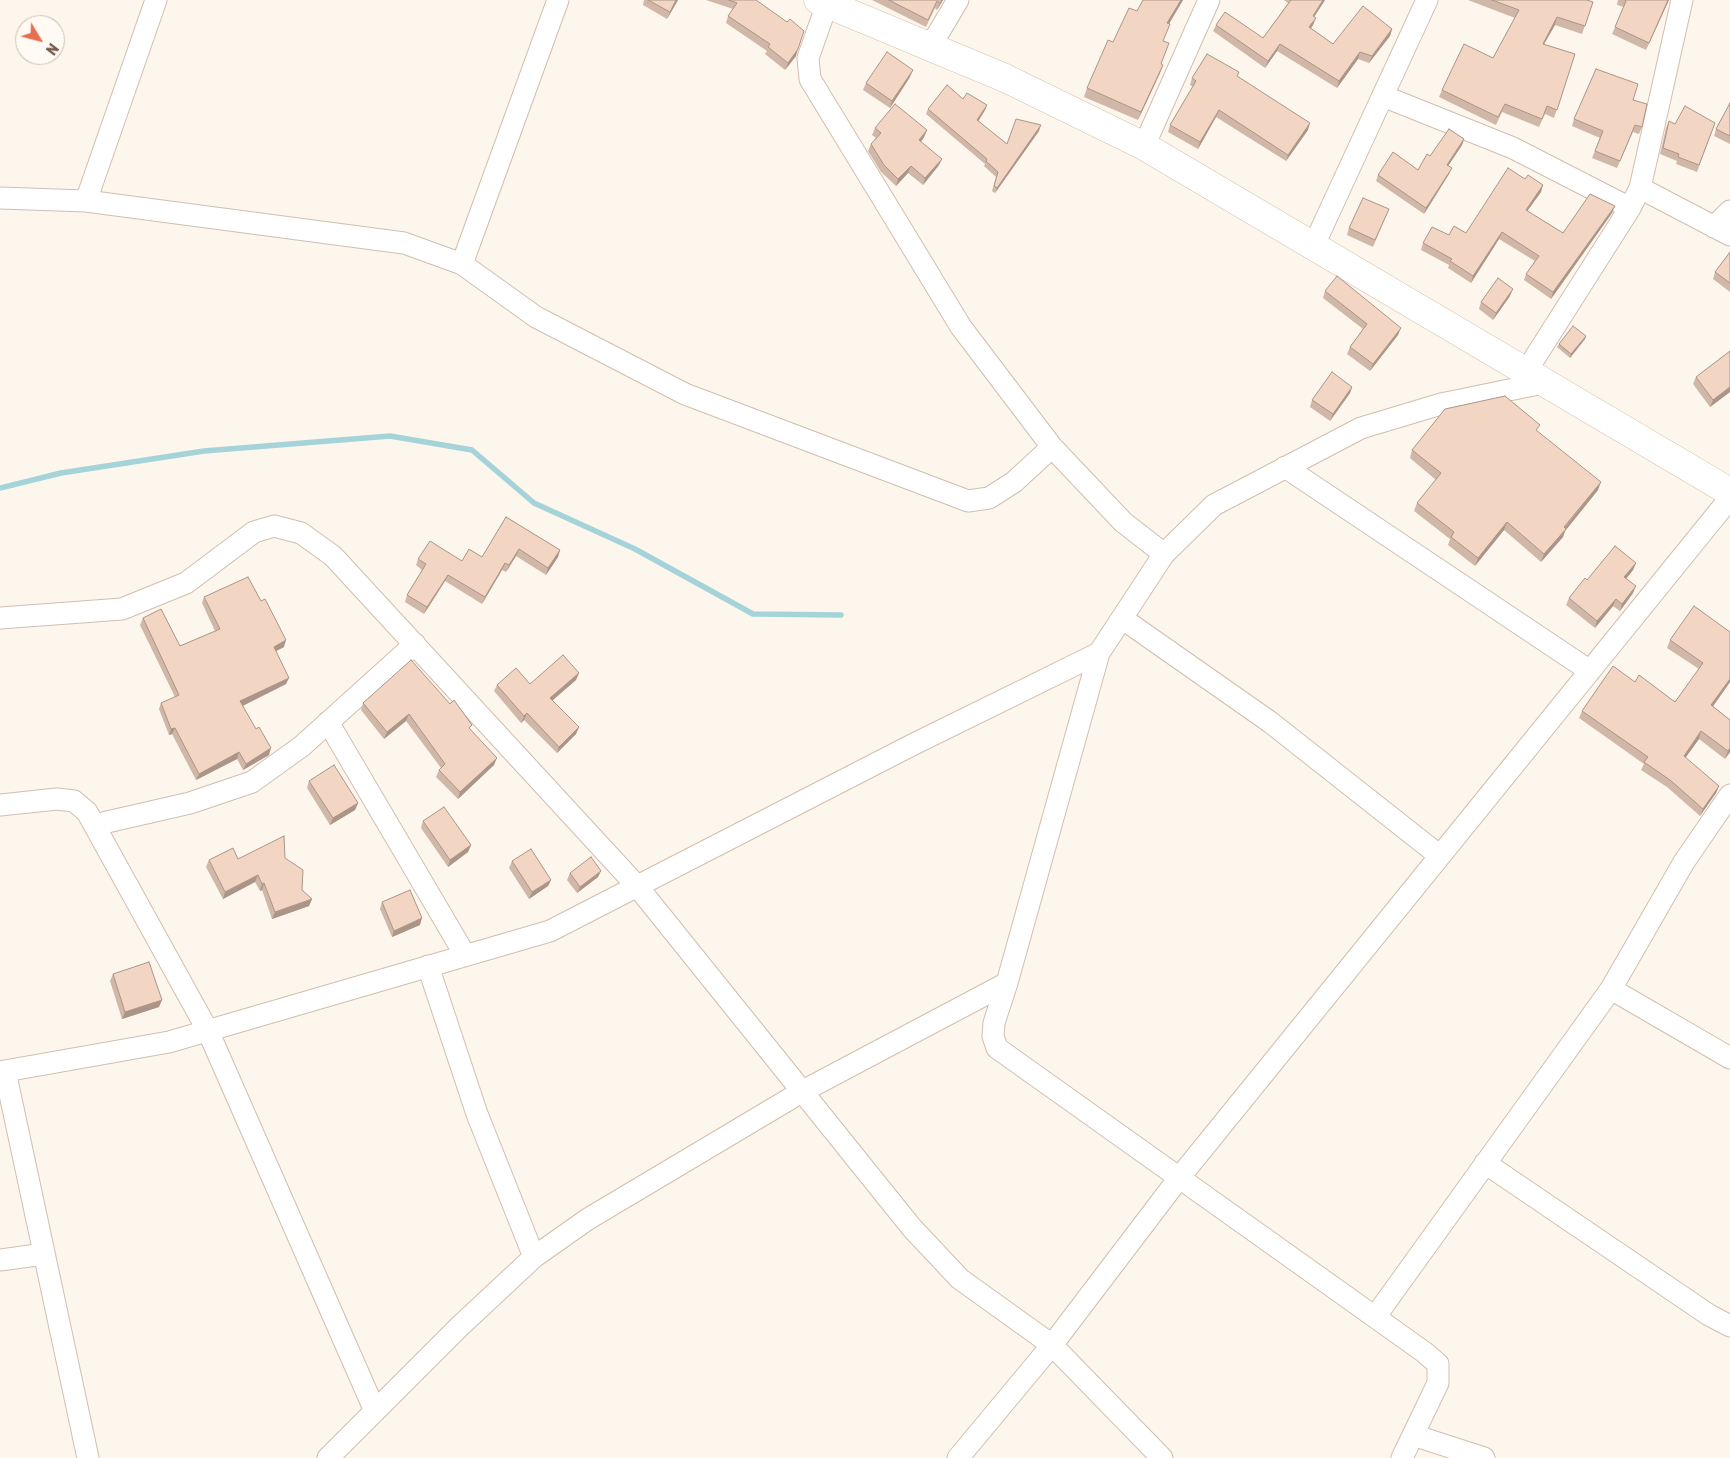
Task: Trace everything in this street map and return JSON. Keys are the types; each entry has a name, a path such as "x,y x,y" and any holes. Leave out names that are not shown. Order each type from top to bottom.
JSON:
{"street":[{"path":"86,201 156,0"},
{"path":"462,264 558,0"},
{"path":"930,47 958,0"},
{"path":"1144,146 1210,0"},
{"path":"1313,247 1427,0"},
{"path":"1402,1458 1438,1382 1438,1364 1375,1317 997,1048 992,1036 994,1023 1007,983 1099,653 1164,554 1214,505 1361,428 1537,376 1640,188 1682,0"},
{"path":"1164,554 1123,522 1052,447 961,326 810,79 808,58 822,2 1005,78 1144,146 1313,247 1537,376 1730,492"},
{"path":"1383,96 1513,148 1630,208"},
{"path":"1640,188 1722,231 1730,211"},
{"path":"0,198 86,201 404,243 462,264 536,317 686,394 968,501 989,498 1014,482 1052,447"},
{"path":"1285,467 1590,671"},
{"path":"958,1458 1052,1345 1179,1178 1730,498"},
{"path":"0,618 122,609 186,583 254,532 274,526 301,533 333,556 637,886 912,1228 960,1279 1052,1345 1162,1458"},
{"path":"1123,619 1270,722 1440,856"},
{"path":"94,824 190,803 252,782 302,746 415,644"},
{"path":"88,1458 2,1071 169,1042 550,931 1099,653"},
{"path":"328,722 465,955"},
{"path":"1375,1317 1610,989 1684,862 1730,795"},
{"path":"0,804 57,799 74,801 87,812 208,1031 376,1411"},
{"path":"428,966 477,1114 534,1257"},
{"path":"328,1458 534,1257 588,1219 803,1091 1007,983"},
{"path":"1610,989 1730,1058"},
{"path":"1485,1163 1709,1315 1730,1326"},
{"path":"0,1260 44,1254"},
{"path":"1413,1434 1484,1458"}],"building":[{"path":"648,0 676,0 670,12"},
{"path":"729,0 756,0 787,22 790,19 804,31 798,49 788,63 768,47 770,44 728,16 737,3"},
{"path":"889,0 942,0 940,3 937,1 928,20"},
{"path":"1143,0 1181,0 1167,23 1170,24 1163,41 1169,43 1161,64 1163,65 1141,112 1087,88 1108,40 1113,42 1129,8 1137,11"},
{"path":"1291,0 1323,0 1313,16 1316,18 1309,27 1333,44 1363,6 1392,29 1372,56 1360,52 1339,81 1280,44 1268,61 1216,25 1225,12 1263,38"},
{"path":"1492,0 1587,0 1593,2 1585,26 1557,17 1543,44 1575,54 1557,110 1547,106 1542,119 1505,104 1498,117 1442,90 1464,44 1493,58 1519,10"},
{"path":"1625,0 1668,0 1649,43 1615,27"},
{"path":"887,52 913,70 892,101 866,83"},
{"path":"1207,54 1239,72 1237,76 1310,123 1288,155 1219,110 1200,142 1170,125 1196,81 1192,78"},
{"path":"1596,69 1638,84 1633,100 1647,104 1642,127 1635,125 1620,161 1595,151 1603,131 1574,119"},
{"path":"947,85 963,99 967,93 987,105 977,120 1007,144 1016,119 1041,125 997,188 994,186 998,172 986,161 987,159 928,109"},
{"path":"1730,103 1730,136 1716,129"},
{"path":"895,104 927,130 919,140 942,159 925,178 911,166 898,179 884,165 871,144 881,133 875,128"},
{"path":"1685,106 1715,123 1699,165 1678,157 1679,154 1663,148 1669,121 1675,124"},
{"path":"1449,129 1464,139 1447,165 1452,168 1426,208 1378,175 1393,152 1418,170 1427,154 1430,156"},
{"path":"1508,168 1525,179 1528,175 1543,185 1526,210 1563,233 1590,194 1615,206 1553,292 1526,274 1539,256 1502,232 1473,276 1450,261 1452,259 1423,243 1432,227 1449,235 1454,226 1466,233"},
{"path":"1363,198 1389,209 1375,240 1349,228"},
{"path":"1730,252 1730,283 1715,272"},
{"path":"1337,276 1401,328 1373,364 1350,347 1367,324 1325,291"},
{"path":"1498,278 1513,289 1496,313 1481,302"},
{"path":"1573,326 1586,336 1571,354 1559,344"},
{"path":"1730,351 1730,387 1713,400 1696,377"},
{"path":"1332,372 1352,387 1333,414 1312,400"},
{"path":"1505,396 1540,425 1536,430 1601,482 1564,527 1566,529 1544,554 1507,522 1478,558 1451,537 1454,532 1417,503 1441,473 1412,450 1445,409"},
{"path":"506,517 560,550 548,568 519,549 509,565 505,563 485,597 448,575 427,607 407,595 426,564 418,559 430,541 462,561 469,549 482,557"},
{"path":"1615,546 1636,563 1624,577 1636,586 1622,604 1616,599 1597,621 1569,598 1585,578 1587,580"},
{"path":"248,577 261,601 265,599 286,640 274,647 289,678 240,701 256,729 259,727 271,748 246,764 239,752 199,774 175,728 171,729 161,703 179,695 143,618 161,609 180,646 220,629 204,597"},
{"path":"1694,606 1730,632 1730,679 1711,705 1730,720 1730,748 1728,751 1701,731 1684,756 1719,786 1703,809 1670,780 1644,762 1648,757 1582,711 1613,666 1635,682 1639,675 1675,702 1703,663 1670,640"},
{"path":"563,655 579,673 550,698 579,727 559,747 527,713 524,716 497,685 516,668 530,684"},
{"path":"411,660 450,704 454,700 472,725 469,728 497,758 460,792 439,770 445,764 409,714 387,732 363,703"},
{"path":"334,765 358,803 333,818 309,781"},
{"path":"444,807 471,845 450,860 423,821"},
{"path":"284,836 285,858 303,870 302,890 312,899 275,912 264,883 262,884 258,875 225,892 209,860 233,848 238,859"},
{"path":"531,849 551,880 532,892 512,861"},
{"path":"591,857 601,871 580,887 570,873"},
{"path":"410,890 422,918 394,931 382,902"},
{"path":"149,962 162,1000 125,1012 113,974"}],"waterway":[{"path":"0,488 61,473 204,451 390,436 472,450 534,503 635,549 753,614 841,615"}]}
